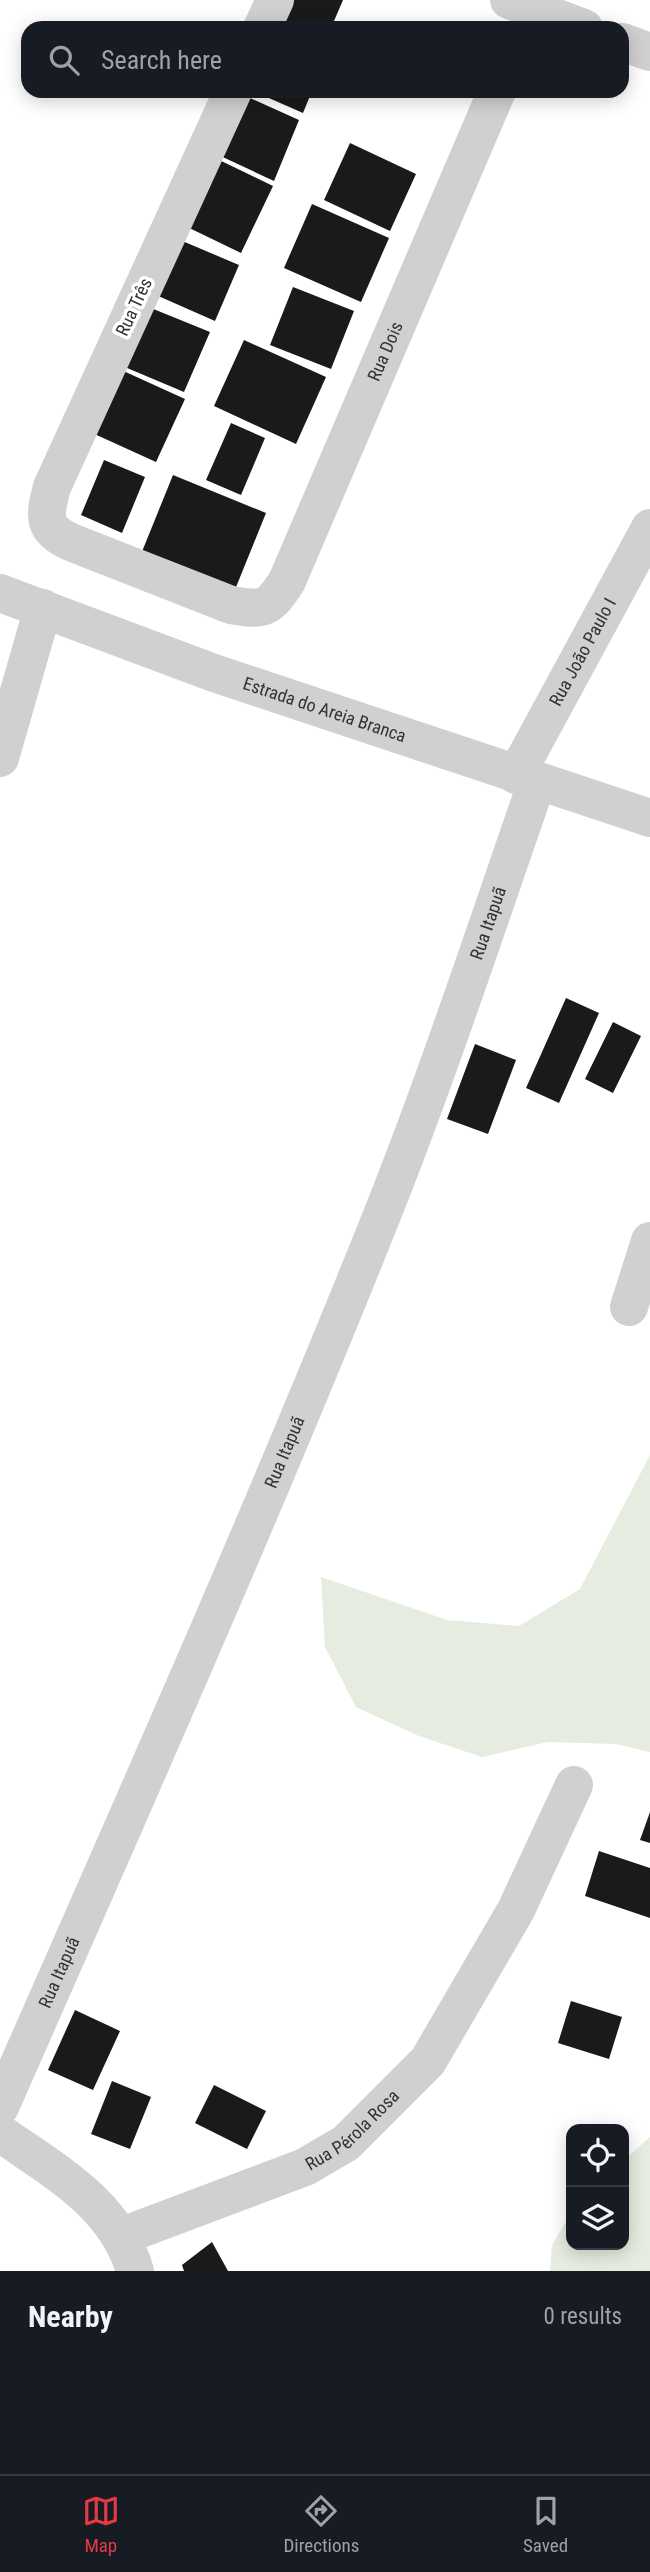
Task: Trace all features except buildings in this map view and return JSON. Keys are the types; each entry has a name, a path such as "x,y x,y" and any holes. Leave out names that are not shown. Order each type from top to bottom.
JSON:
{"street":[{"path":"265,21 275,0"},
{"path":"522,13 555,21"},
{"path":"629,44 650,52"},
{"name":"Rua Três","path":"230,98 52,487 46,519 53,533 61,538 231,605 265,608"},
{"name":"Rua Dois","path":"265,608 287,581 494,98"},
{"name":"Rua João Paulo I","path":"526,779 650,528"},
{"name":"Estrada do Areia Branca","path":"0,593 214,673 526,779 650,818"},
{"path":"0,758 43,608"},
{"name":"Rua Itapuã","path":"0,2107 155,1754 374,1234 433,1081 526,779"},
{"path":"629,1307 650,1241"},
{"name":"Rua Pérola Rosa","path":"0,2133 92,2199 128,2254 346,2143 428,2061 516,1910 574,1785"}],"shaded area":[{"path":"650,1455 650,1752 616,1744 548,1742 482,1757 419,1736 356,1707 325,1647 321,1577 447,1620 519,1626 580,1589"},
{"path":"650,2137 650,2271 550,2271 552,2245 566,2221 566,2250 629,2250 629,2156"}]}
